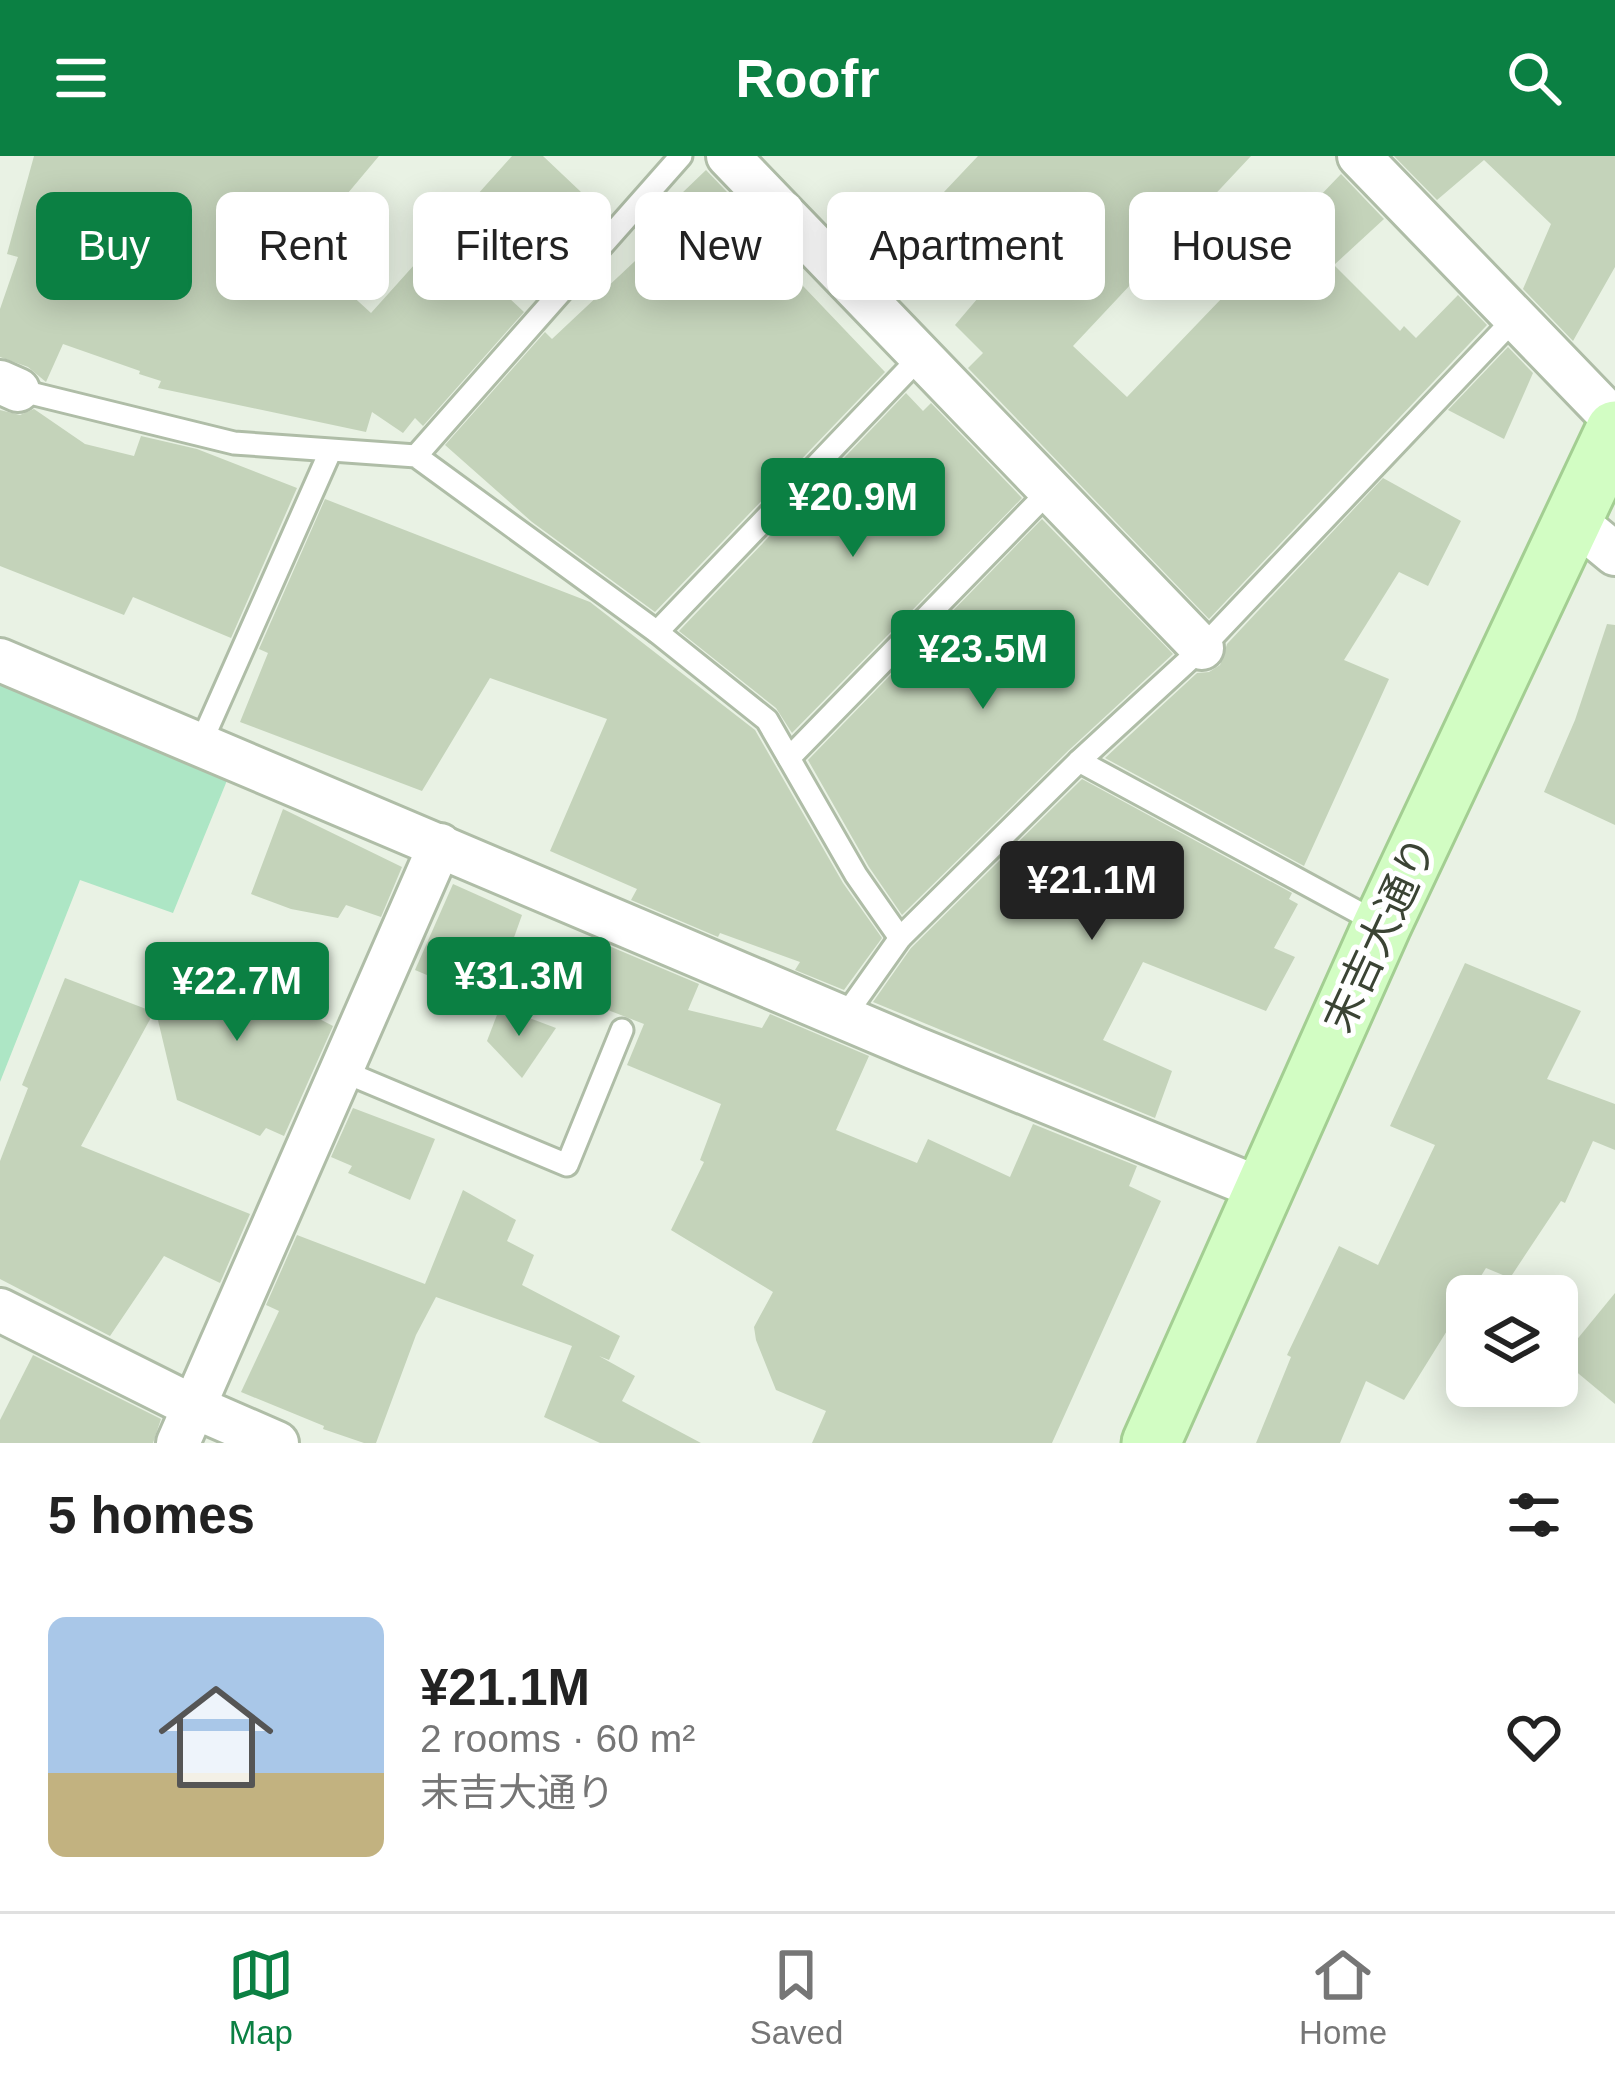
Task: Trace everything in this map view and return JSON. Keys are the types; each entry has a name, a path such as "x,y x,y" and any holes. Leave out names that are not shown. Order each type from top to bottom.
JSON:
{"street":[{"path":"728,156 1202,648"},
{"path":"1359,156 1615,425"},
{"name":"末吉大通り","path":"1151,1443 1382,925 1595,537 1615,425"},
{"path":"0,660 1262,1189"},
{"path":"185,1425 440,844"},
{"path":"0,1310 185,1425 278,1443"}],"lane":[{"path":"416,456 681,156"},
{"path":"844,1017 900,938 1078,761 1202,648 1515,318"},
{"path":"657,632 922,356"},
{"path":"9,386 234,443 416,456 657,632 767,720 856,875 900,938"},
{"path":"200,745 330,452"},
{"path":"789,758 1050,490"},
{"path":"1078,761 1382,925"},
{"path":"340,1070 567,1165 622,1030"}],"green space":[{"path":"0,678 228,778 173,913 80,880 0,1082"}],"building":[{"path":"34,156 379,156 349,192 216,192 216,300 357,300 371,313 383,300 389,300 389,293 413,266 413,300 511,300 524,312 423,426 415,418 403,433 372,412 366,432 158,388 161,381 140,371 63,344 46,382 28,367 0,357 0,309 18,257 7,254"},
{"path":"512,156 543,156 581,192 480,192"},
{"path":"978,156 1251,156 1217,192 1129,192 1129,286 1073,346 1127,397 1220,300 1335,300 1335,266 1400,331 1404,326 1416,338 1458,295 1487,325 1209,619 968,368 983,353 955,325 976,300 1105,300 1105,192 944,192"},
{"path":"1394,156 1615,156 1615,267 1573,341 1523,289 1551,224 1484,160 1437,200"},
{"path":"706,170 727,192 683,192"},
{"path":"1341,174 1384,219 1335,264 1335,192 1324,192"},
{"path":"635,261 635,300 803,300 803,286 885,372 655,612 532,522 445,445 545,332 552,339 594,300 611,300 611,284"},
{"path":"1508,347 1533,373 1504,439 1448,410"},
{"path":"906,393 923,411 931,403 1022,498 792,733 776,708 679,631"},
{"path":"34,409 85,444 134,456 141,436 197,449 297,488 231,638 133,597 124,615 0,566 0,410 20,415"},
{"path":"1383,478 1461,521 1428,586 1399,572 1344,660 1389,679 1304,866 1105,758 1197,673 1220,665 1227,644"},
{"path":"325,499 590,602 755,730 843,883 882,938 844,990 795,970 800,962 720,933 718,937 631,900 637,889 550,851 607,719 490,678 422,791 240,722 268,653 259,649"},
{"path":"1042,519 1173,654 902,915 808,760"},
{"path":"1607,624 1615,625 1615,825 1544,792 1575,720"},
{"path":"1082,779 1292,893 1289,899 1298,904 1274,948 1295,957 1266,1011 1143,962 1103,1040 1172,1071 1155,1118 873,1002 911,948"},
{"path":"283,809 402,867 381,917 346,905 338,918 291,909 251,894"},
{"path":"453,884 522,915 491,1002 415,970"},
{"path":"190,945 259,976 256,984 310,1006 308,1013 333,1026 284,1136 266,1128 260,1136 177,1100 157,1016 170,971 180,972"},
{"path":"609,946 699,984 688,1010 762,1028 770,1014 869,1056 836,1130 917,1163 928,1139 1010,1177 1033,1124 1137,1166 1129,1186 1161,1201 1052,1443 812,1443 826,1411 776,1390 756,1340 754,1327 773,1292 671,1230 704,1162 700,1160 721,1104 627,1065 644,1024 582,1000"},
{"path":"1465,963 1581,1011 1547,1079 1615,1104 1615,1150 1593,1141 1565,1203 1561,1201 1512,1275 1486,1268 1482,1275 1446,1275 1446,1332 1404,1400 1366,1381 1340,1443 1256,1443 1291,1357 1287,1355 1339,1246 1378,1265 1435,1145 1390,1126"},
{"path":"65,978 154,1012 81,1146 250,1214 220,1283 164,1256 110,1336 0,1279 0,1161 28,1088 22,1085"},
{"path":"500,1007 556,1028 522,1078 487,1041"},
{"path":"353,1108 435,1139 410,1200 348,1173 352,1166 331,1157"},
{"path":"463,1190 516,1220 507,1241 534,1255 522,1285 620,1336 609,1360 599,1356 635,1376 622,1401 701,1443 600,1443 544,1417 572,1346 436,1297 416,1335 376,1443 323,1429 241,1392 279,1311 266,1305 297,1235 425,1284"},
{"path":"1615,1293 1615,1404 1578,1373 1578,1338"},
{"path":"33,1355 161,1419 153,1443 0,1443 0,1420"}]}
